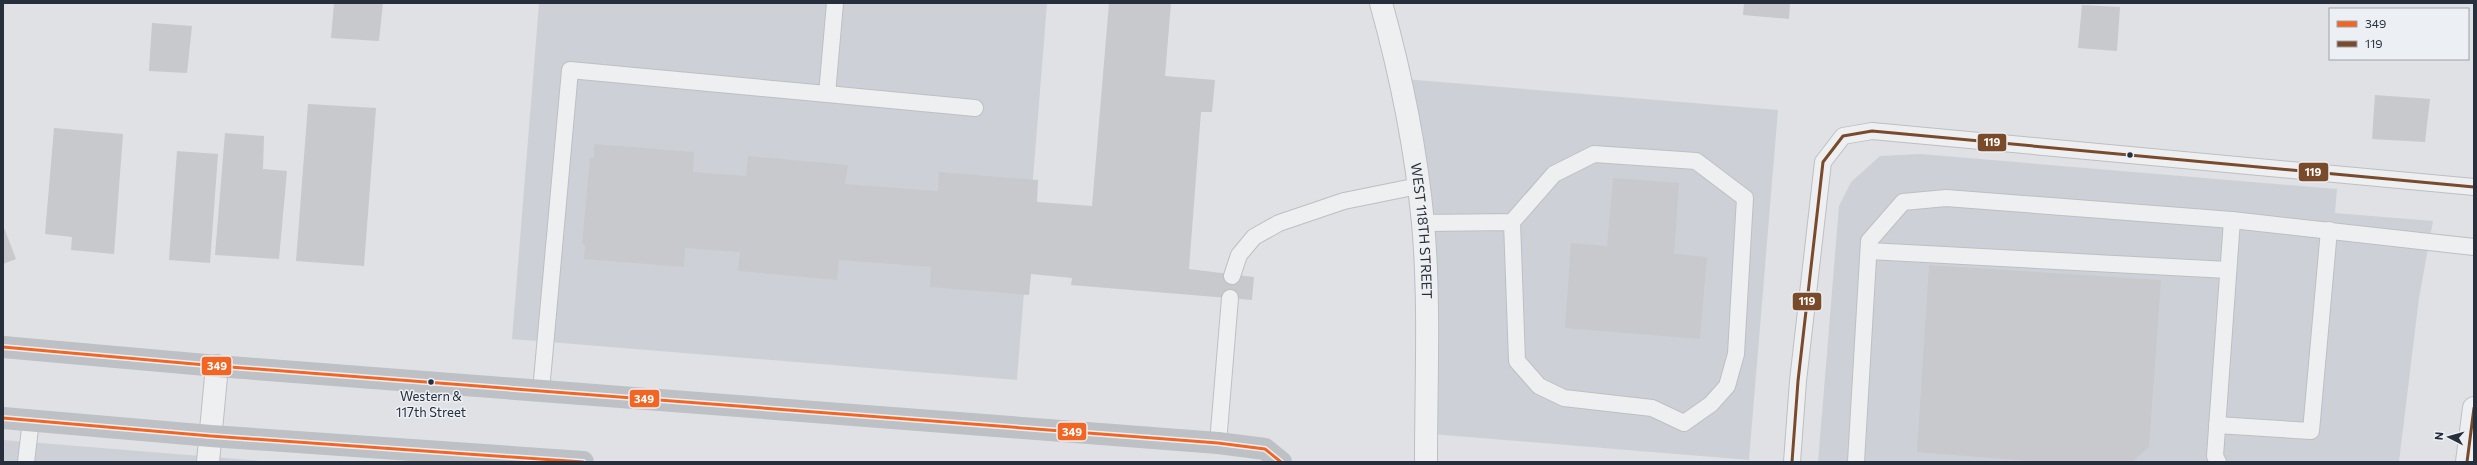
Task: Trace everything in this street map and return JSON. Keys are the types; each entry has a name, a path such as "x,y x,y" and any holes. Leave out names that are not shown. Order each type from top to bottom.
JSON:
{"main road":[{"path":"3,347 217,366 1218,443 1265,449 1281,462"},
{"path":"3,418 211,436 583,462"}],"street":[{"name":"WEST 118TH STREET","path":"1381,3 1394,50 1409,124 1423,223 1426,301 1426,462"},
{"path":"208,462 217,366"},
{"path":"2467,462 2474,408"}],"lane":[{"path":"827,94 835,3"},
{"path":"541,391 570,70 975,108"},
{"path":"1792,462 1798,381 1823,162 1843,136 1872,131 2474,187"},
{"path":"1423,223 1512,222 1554,174 1594,154 1696,161 1745,198 1736,354 1727,386 1711,404 1684,423 1652,408 1564,398 1539,386 1517,361 1512,222"},
{"path":"1232,276 1239,255 1254,237 1279,224 1344,201 1418,186"},
{"path":"1856,462 1869,242 1903,202 1946,198 2232,220 2474,247"},
{"path":"2214,460 2232,220"},
{"path":"2217,424 2311,431 2329,230"},
{"path":"1869,251 2228,270"},
{"path":"1218,443 1230,298"},
{"path":"26,462 31,420"}],"shaded area":[{"path":"539,3 1047,3 1017,380 512,339"},
{"path":"1404,79 1778,110 1749,460 1432,434"},
{"path":"1920,154 2337,189 2335,213 2433,221 2419,298 2399,462 1818,462 1839,206 1851,182 1880,156"},
{"path":"3,440 274,462 3,462"}],"building":[{"path":"334,3 383,3 379,41 331,38"},
{"path":"1109,3 1171,3 1165,76 1215,80 1212,112 1201,112 1189,269 1254,277 1252,300 1071,285 1072,278 1031,274 1029,295 930,287 931,267 839,260 837,280 738,271 740,252 685,248 684,267 584,259 585,245 582,244 590,158 594,158 594,144 694,152 693,172 746,176 748,156 848,165 845,184 938,191 939,172 1038,180 1037,202 1092,206"},
{"path":"1744,3 1790,3 1789,19 1743,15"},
{"path":"2082,5 2120,7 2117,51 2078,48"},
{"path":"152,23 192,26 187,73 149,71"},
{"path":"2375,95 2430,99 2425,142 2372,139"},
{"path":"308,104 376,108 364,266 296,261"},
{"path":"54,128 123,134 114,254 71,250 72,237 45,234"},
{"path":"225,133 264,136 263,169 287,171 279,259 215,255"},
{"path":"177,151 218,154 210,263 169,260"},
{"path":"1613,178 1679,183 1674,254 1707,257 1700,339 1565,328 1571,243 1607,246"},
{"path":"3,225 16,259 3,264"},
{"path":"1929,265 2161,280 2149,447 2132,462 2041,462 1917,452"}],"transit line":[{"name":"119","path":"1792,462 1798,381 1823,162 1843,136 1872,131 2474,187"},
{"name":"349","path":"3,347 217,366 1218,443 1265,449 1281,462"},
{"name":"119","path":"2467,462 2474,408"},
{"name":"349","path":"3,418 211,436 583,462"}],"place":[{"name":"Western & 117th Street","path":"431,382"}]}
